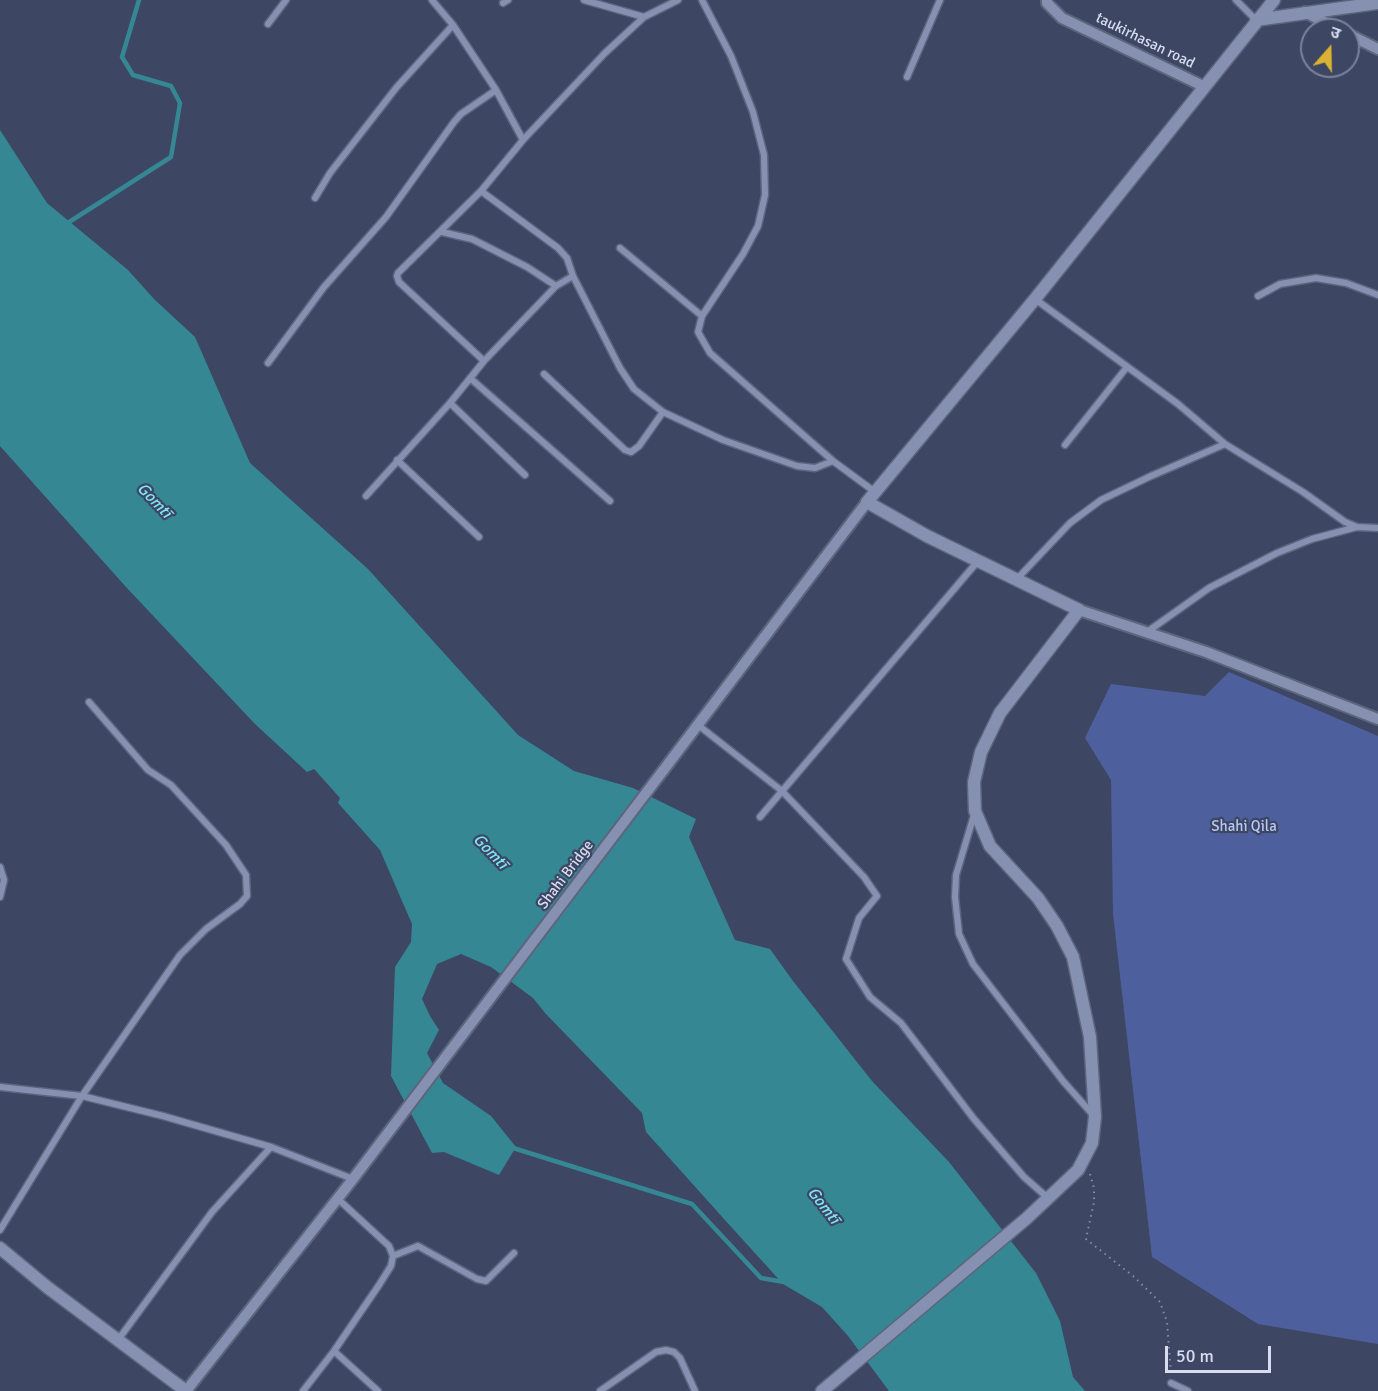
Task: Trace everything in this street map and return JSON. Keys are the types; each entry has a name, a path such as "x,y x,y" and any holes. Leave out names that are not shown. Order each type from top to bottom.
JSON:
{"main road":[{"path":"822,1391 1027,1218 1078,1170 1092,1143 1095,1117 1090,1037 1073,957 1057,926 1038,898 990,846 975,811 974,782 981,752 1000,713 1079,610 927,536 871,497 1035,299 1274,0"},
{"path":"1256,20 1370,2"},
{"path":"0,1248 47,1287 186,1391"}],"street":[{"path":"268,24 286,0"},
{"path":"432,0 453,25 496,90 523,140"},
{"path":"584,0 644,17"},
{"path":"484,361 399,282 397,276 481,191 523,140 605,53 644,17 678,0"},
{"path":"702,0 731,56 753,112 764,155 765,195 758,226 743,254 702,316 698,332 710,353 871,497"},
{"path":"907,76 940,0"},
{"name":"taukirhasan road","path":"1047,0 1047,3 1062,18 1205,87"},
{"path":"1236,0 1256,20"},
{"path":"1305,12 1317,18"},
{"path":"315,198 330,173 396,88 453,25"},
{"path":"1360,40 1378,49"},
{"path":"268,363 324,287 386,217 460,114 496,90"},
{"path":"481,191 567,258 573,276 620,368 634,389 663,412 723,440 797,466 815,468 833,461"},
{"path":"442,232 472,239 527,267 556,286"},
{"path":"621,248 702,316"},
{"path":"366,496 450,403 484,361 556,286 573,276"},
{"path":"1258,296 1280,284 1316,278 1346,284 1378,295"},
{"path":"1035,299 1178,404 1225,444 1303,492 1345,522 1358,527"},
{"path":"1065,445 1127,367"},
{"path":"544,374 625,450 631,452 639,446 663,412"},
{"path":"470,378 610,501"},
{"path":"450,403 525,475"},
{"path":"1016,580 1070,523 1101,500 1225,444"},
{"path":"397,460 478,537"},
{"name":"Shahi Bridge","path":"186,1391 338,1199 871,497"},
{"path":"1146,632 1209,588 1276,553 1312,539 1358,527 1378,528"},
{"path":"760,817 978,561"},
{"path":"1079,610 1206,652 1378,719"},
{"path":"0,1230 82,1096 180,955 206,929 240,904 247,896 246,875 226,845 171,784 148,770 89,702"},
{"path":"698,725 782,791 864,877 878,896 859,918 846,959 870,997 901,1023 974,1119 1024,1177 1048,1199"},
{"path":"975,811 956,875 955,897 959,934 973,964 1063,1081 1095,1117"},
{"path":"0,867 4,880 0,897"},
{"path":"0,1087 82,1096 163,1116 271,1148 353,1179"},
{"path":"118,1340 212,1212 271,1148"},
{"path":"303,1391 334,1351 391,1266 393,1256 389,1246 338,1199"},
{"path":"393,1256 418,1246 477,1279 486,1281 514,1252"},
{"path":"600,1391 656,1352 666,1350 674,1352 680,1358 695,1391"},
{"path":"334,1351 378,1391"},
{"path":"1172,1383 1188,1391"}],"path":[{"path":"1082,1163 1092,1178 1095,1188 1086,1239 1133,1276 1160,1302 1167,1322 1172,1383"}],"green space":[{"name":"Shahi Qila","path":"1229,672 1378,736 1378,1344 1258,1324 1152,1257 1113,914 1111,780 1085,738 1111,684 1205,696"}],"water":[{"name":"Gomtī","path":"0,130 47,203 128,270 154,299 195,337 250,463 368,569 518,735 574,771 633,788 696,819 689,837 735,940 770,949 872,1081 949,1162 1036,1273 1060,1321 1073,1377 1085,1391 889,1391 848,1336 822,1307 783,1284 724,1219 646,1132 642,1113 533,998 491,967 461,954 437,964 422,999 439,1030 427,1053 443,1083 491,1116 516,1147 499,1175 444,1152 432,1153 391,1076 395,967 411,942 412,924 380,850 338,803 340,798 314,769 307,772 255,724 126,587 0,446"}],"waterway":[{"path":"66,224 171,157 180,103 171,86 133,75 122,57 139,0"},
{"path":"510,1147 692,1204 761,1278 784,1282"}]}
